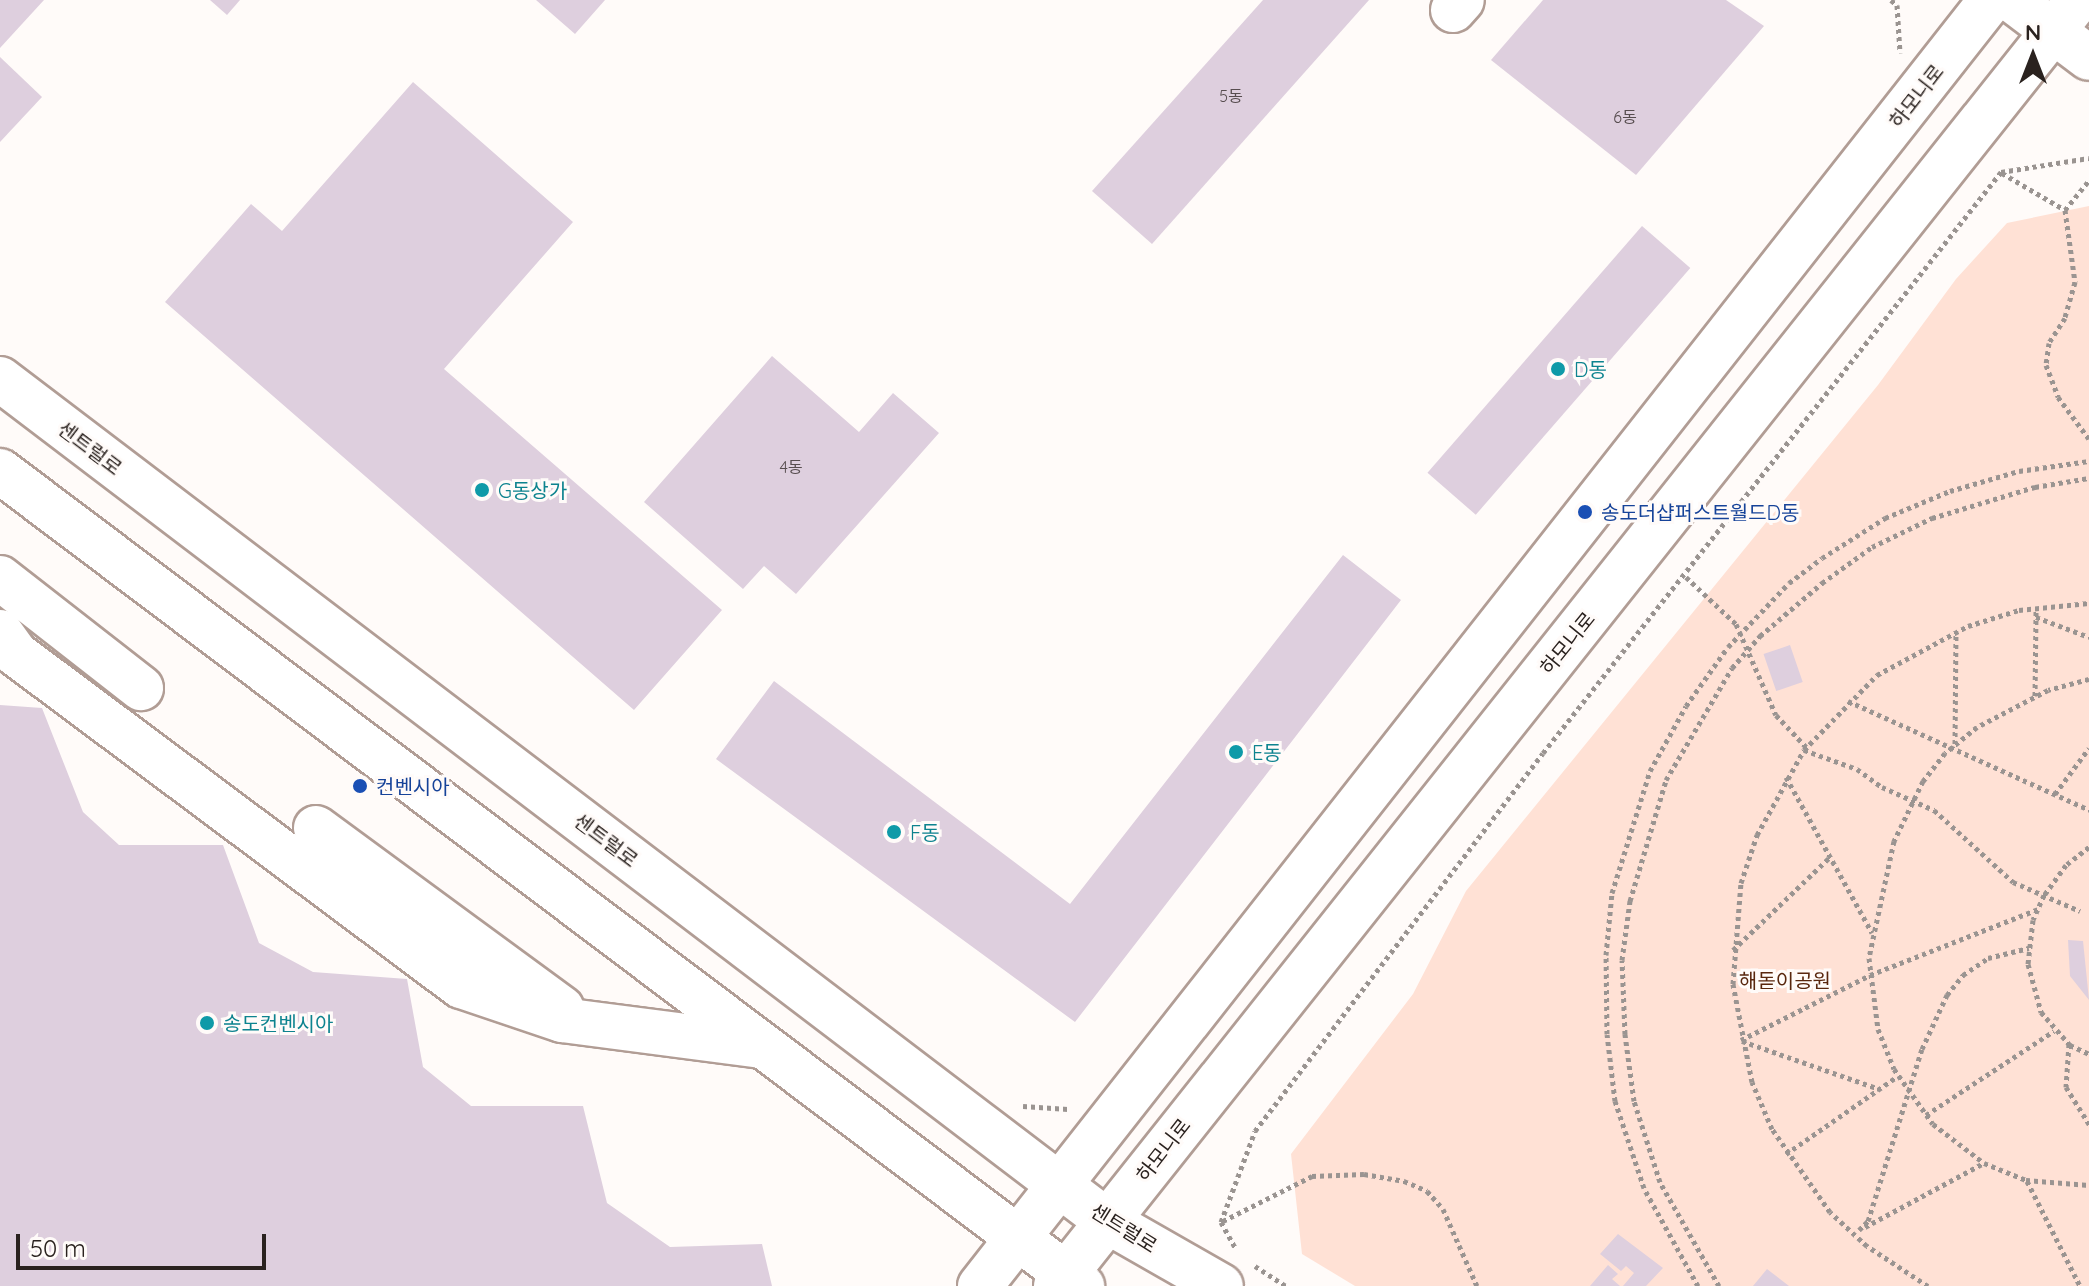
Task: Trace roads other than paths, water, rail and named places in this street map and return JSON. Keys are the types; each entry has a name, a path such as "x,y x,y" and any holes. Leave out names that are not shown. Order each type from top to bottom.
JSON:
{"street":[{"name":"하모니로","path":"980,1286 1991,0"},
{"path":"2012,0 2065,16 2089,58"},
{"name":"하모니로","path":"1068,1282 1107,1221 2065,16"},
{"name":"센트럴로","path":"0,379 1107,1221 1221,1286"},
{"path":"0,471 1018,1240 1068,1282"},
{"path":"0,578 141,688"},
{"path":"0,632 16,654 461,986 547,1039"},
{"path":"316,828 563,1010 603,1026"},
{"path":"461,986 537,1013 603,1026 723,1037 761,1046"}],"place":[{"name":"D동","path":"1558,369"},
{"name":"G동상가","path":"482,490"},
{"name":"송도더샵퍼스트월드D동","path":"1585,512"},
{"name":"E동","path":"1236,752"},
{"name":"컨벤시아","path":"360,786"},
{"name":"F동","path":"894,832"},
{"name":"송도컨벤시아","path":"207,1023"}],"park label":[{"name":"해돋이공원","path":"1785,980"}]}
